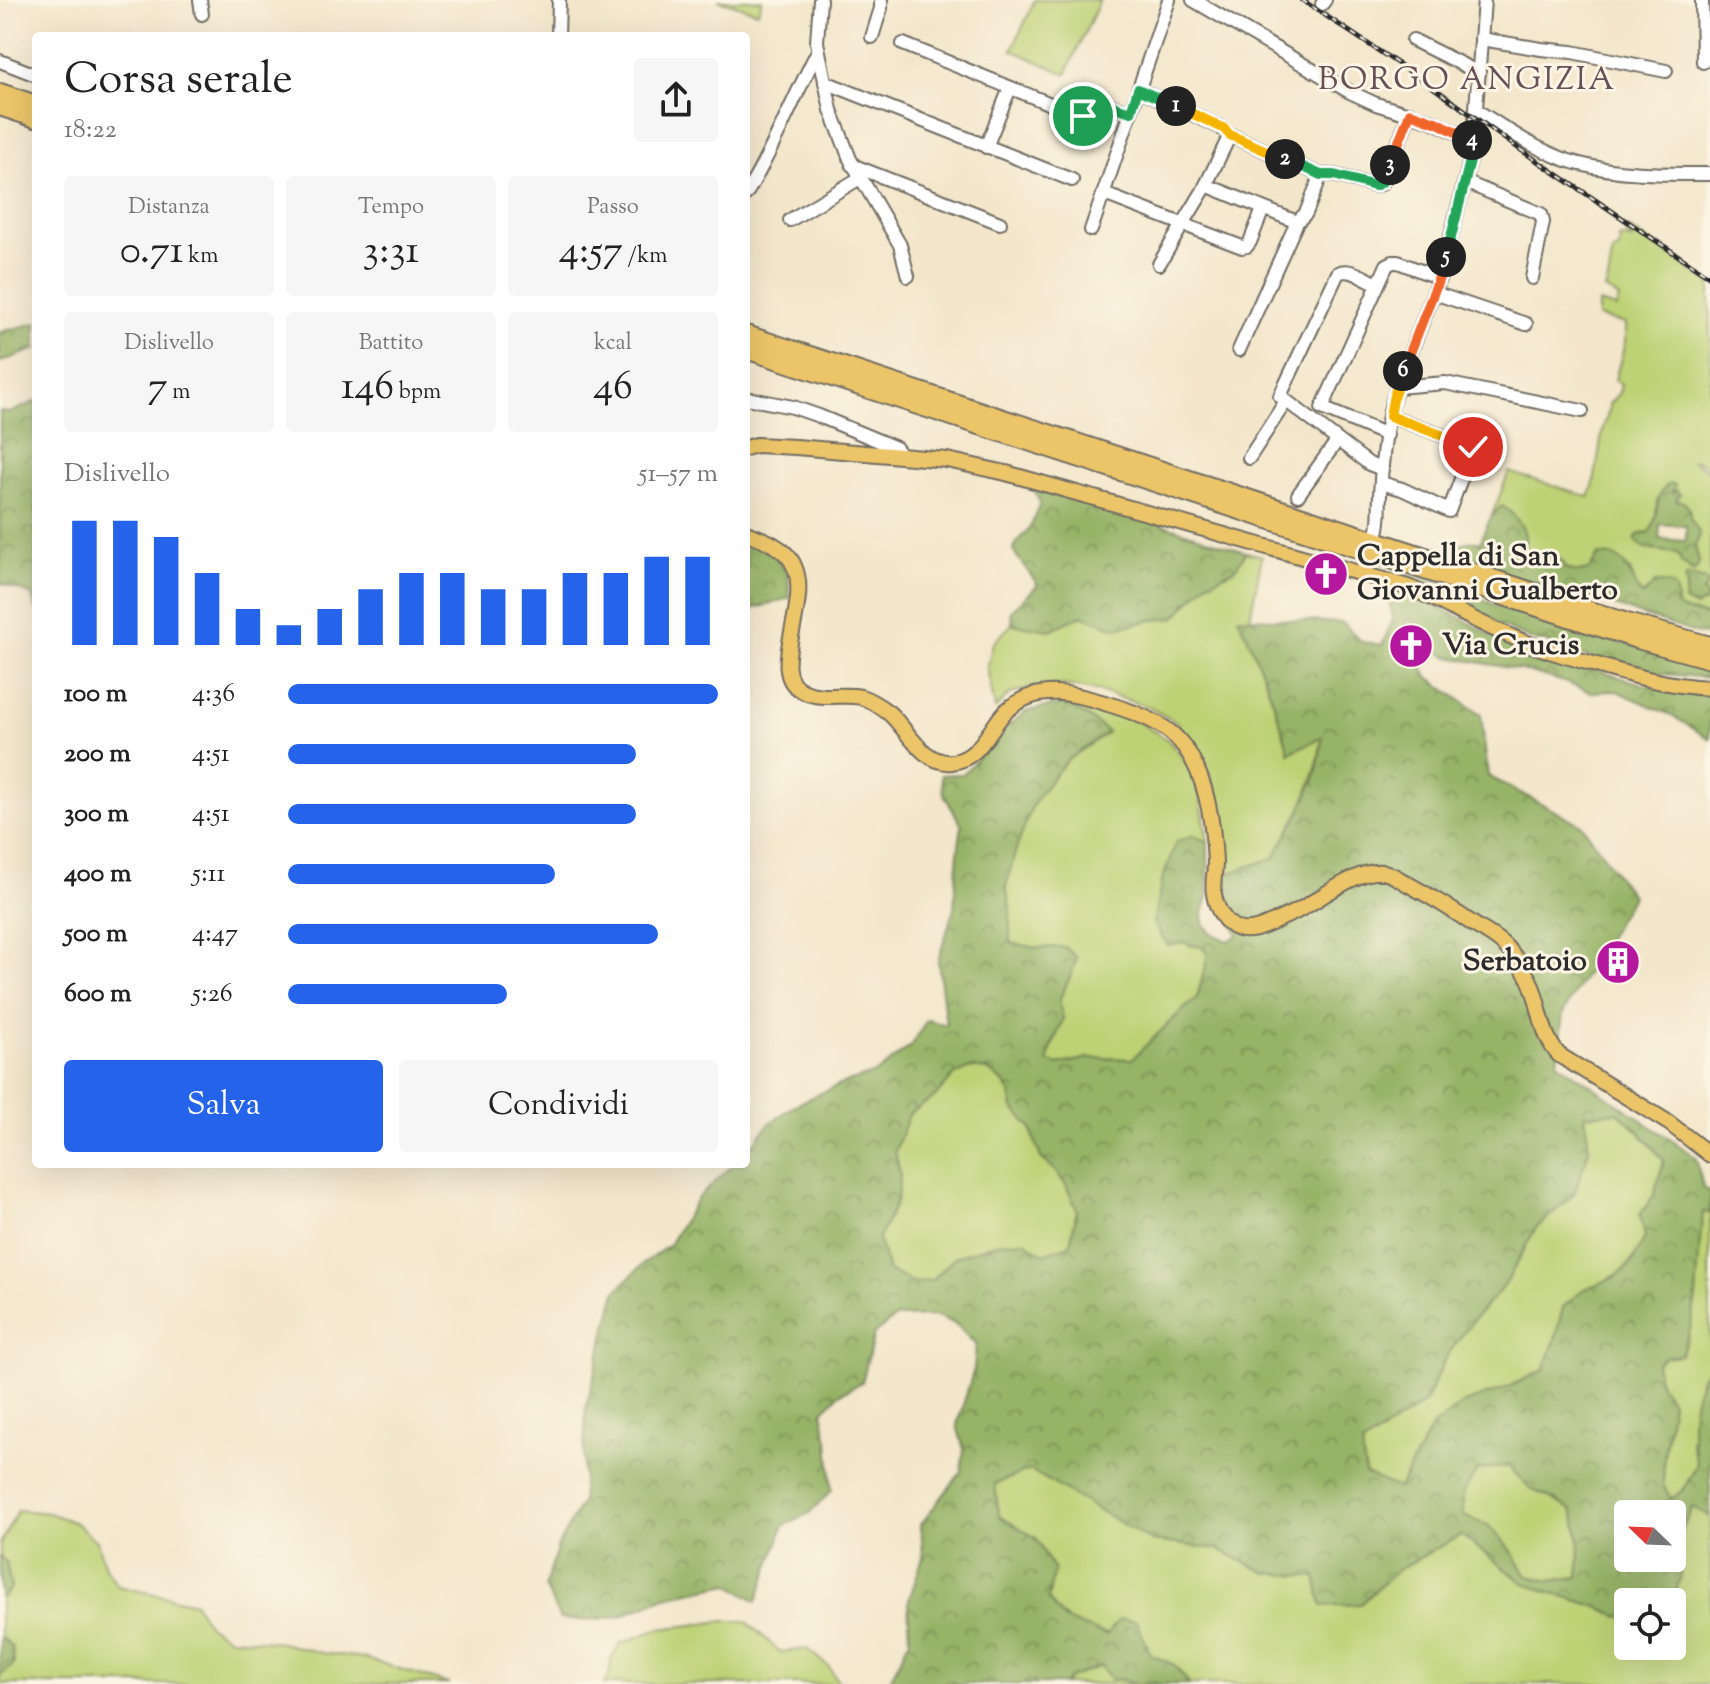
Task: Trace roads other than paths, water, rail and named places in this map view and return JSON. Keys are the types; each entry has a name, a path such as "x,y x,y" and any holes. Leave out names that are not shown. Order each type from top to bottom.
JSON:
{"highway":[{"path":"0,93 32,104"},
{"path":"0,106 32,117"},
{"path":"750,336 1627,623 1710,646"},
{"path":"750,350 1591,625 1710,659"}],"main road":[{"path":"750,447 947,460 1006,473 1372,576 1428,595 1509,636 1553,652 1635,676 1710,688"},
{"path":"750,534 765,539 784,552 795,567 800,585 786,660 795,688 809,694 856,696 870,700 889,714 922,750 945,762 965,758 975,751 1006,711 1033,695 1054,692 1077,694 1151,719 1179,740 1196,768 1208,800 1213,833 1214,897 1228,924 1250,931 1297,912 1363,875 1379,872 1391,875 1437,900 1500,941 1525,970 1537,995 1548,1041 1559,1055 1669,1123 1710,1155"}],"street":[{"path":"200,0 202,14"},
{"path":"558,32 559,0"},
{"path":"820,0 818,51 834,120 852,165 900,245 908,276"},
{"path":"872,37 881,0"},
{"path":"1091,230 1169,0"},
{"path":"1193,0 1328,80 1372,102 1438,123 1474,141"},
{"path":"1377,533 1381,518 1382,469 1397,387 1439,278 1474,141 1484,0"},
{"path":"1702,0 1703,62"},
{"path":"1481,39 1572,52 1666,71"},
{"path":"1413,40 1479,73"},
{"path":"903,44 1083,116 1089,115 1099,102 1131,112"},
{"path":"750,187 818,51"},
{"path":"0,61 32,73"},
{"path":"825,82 1072,180"},
{"path":"986,147 1010,88"},
{"path":"1138,89 1220,127 1230,135 1321,175 1334,175 1373,186 1381,184 1410,113"},
{"path":"1476,110 1522,138 1579,164 1658,174 1710,174"},
{"path":"1159,264 1206,185 1230,135"},
{"path":"852,165 1000,223"},
{"path":"1239,350 1297,222 1306,213 1321,175"},
{"path":"790,220 860,178"},
{"path":"1465,182 1541,214 1543,222 1532,278"},
{"path":"1206,185 1297,222"},
{"path":"1104,194 1238,247 1245,247 1250,242 1263,209"},
{"path":"1387,435 1322,408 1387,265 1396,261 1439,278"},
{"path":"1378,284 1346,270 1338,273 1280,396 1369,464 1382,469"},
{"path":"1434,293 1526,324"},
{"path":"1397,387 1454,384 1582,411"},
{"path":"750,399 793,407 819,416 896,448 901,456"},
{"path":"1249,458 1286,401"},
{"path":"1381,483 1402,489 1449,511 1473,447 1390,416"},
{"path":"1298,495 1337,441"}],"railway":[{"path":"1302,0 1710,277"}],"place":[{"name":"Cappella di San Giovanni Gualberto","path":"1326,574"},
{"name":"Via Crucis","path":"1411,646"},
{"name":"Serbatoio","path":"1618,962"}],"district":[{"name":"BORGO ANGIZIA","path":"1467,81"}]}
